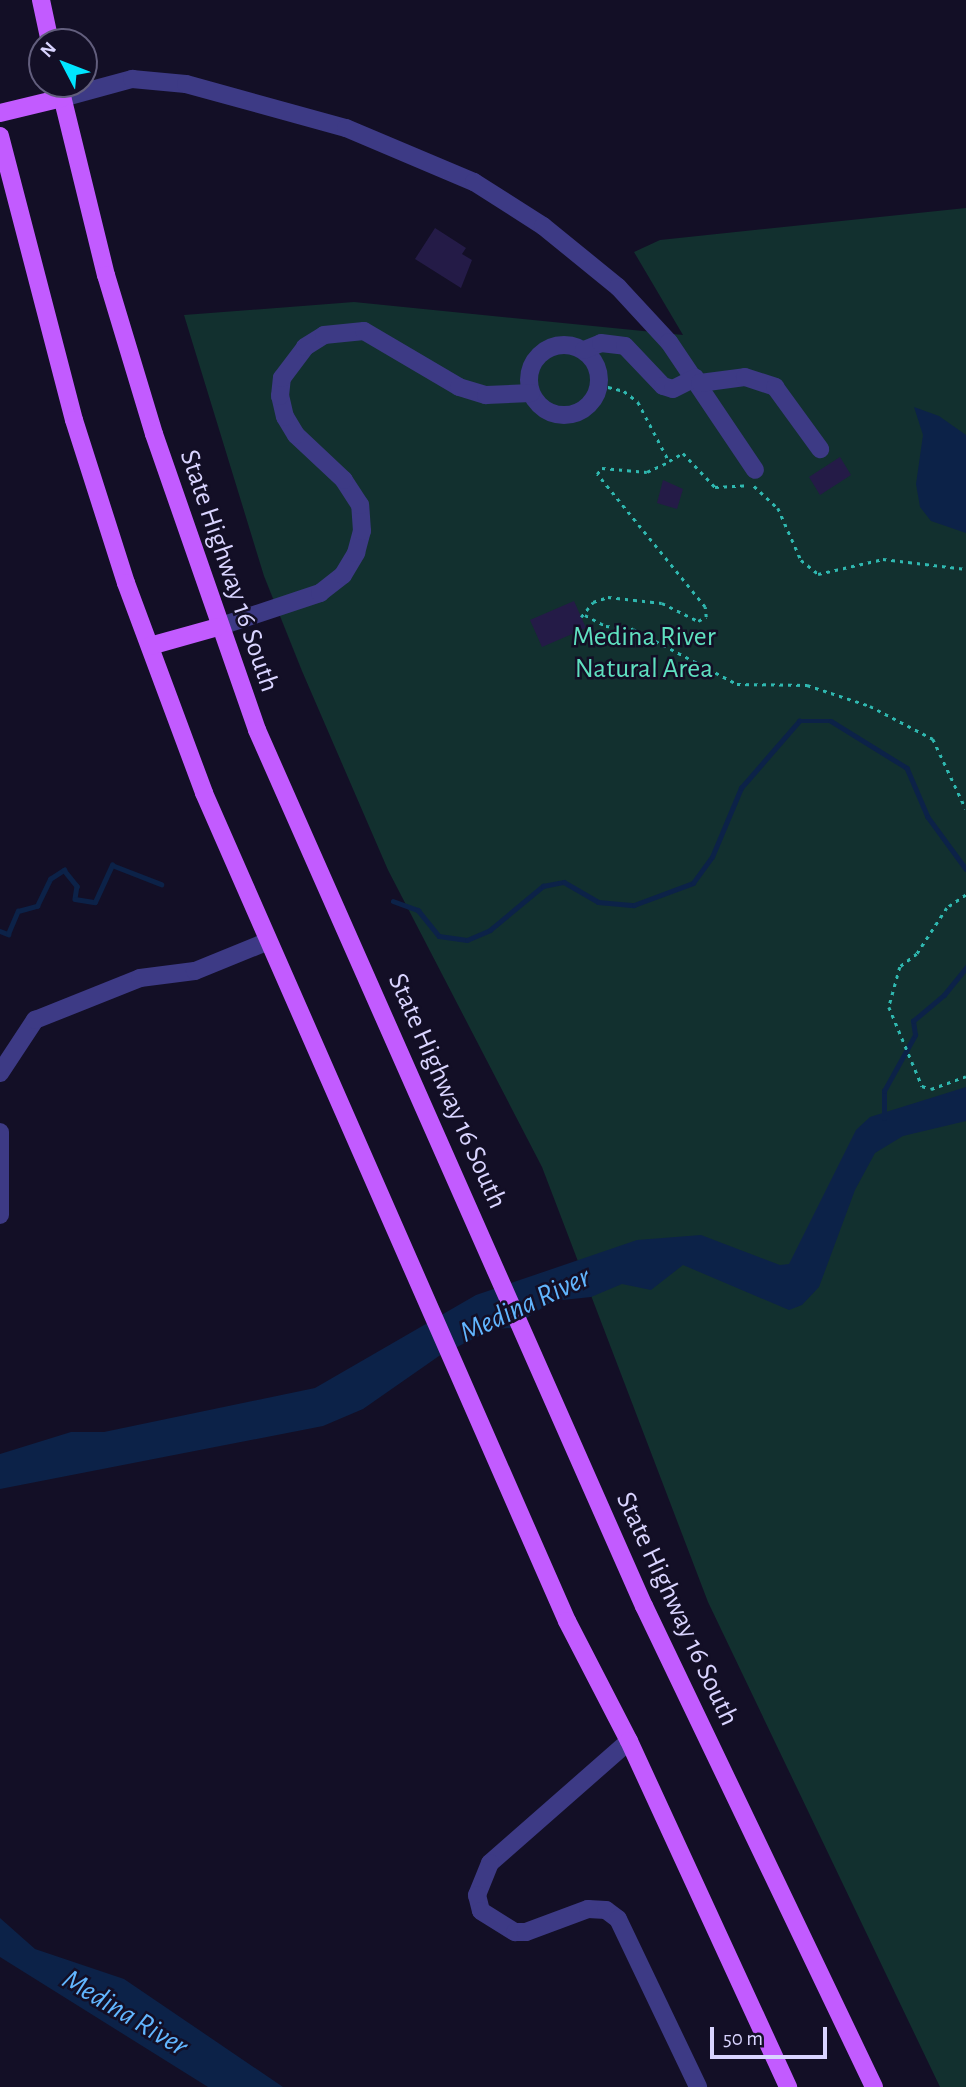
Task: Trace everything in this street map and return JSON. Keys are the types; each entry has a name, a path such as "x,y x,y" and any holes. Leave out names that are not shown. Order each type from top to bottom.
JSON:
{"main road":[{"path":"41,0 47,28"},
{"path":"0,113 42,98"},
{"name":"State Highway 16 South","path":"63,98 106,275 218,627 303,839 471,1208 644,1606 874,2087"},
{"path":"0,136 74,420 150,646 266,942 400,1233 567,1622 629,1741 688,1878 789,2087"},
{"path":"150,646 218,627"}],"lane":[{"path":"98,85 132,79 186,84 346,128 474,181 592,263 669,342 755,470"},
{"path":"218,627 320,593 343,575 356,553 362,531 360,505 344,480 296,435 285,417 280,396 282,378 305,346 324,335 364,331 459,387 486,395 531,393"},
{"path":"584,350 599,371 600,385 595,397 575,414 549,412 531,393 528,381 537,357 559,345 584,350 601,343 625,346 663,386 673,389 697,381 745,377 775,387 820,449"},
{"path":"0,1073 35,1020 140,978 195,971 266,942"},
{"path":"0,1132 0,1215"},
{"path":"629,1741 490,1863 477,1895 481,1911 515,1932 526,1932 588,1909 606,1910 618,1919 698,2087"}],"path":[{"path":"600,385 624,391 638,402 669,461"},
{"path":"581,617 586,615 593,602 608,597 662,603 698,621 706,617 705,607 597,474 602,468 647,472 683,453 715,486 744,484 763,492 778,508 801,560 818,574 883,559 966,569"},
{"path":"586,615 606,626 633,629 737,684 807,685 870,706 933,739 966,809"},
{"path":"966,895 947,908 917,954 900,967 888,1007 922,1086 931,1089 966,1076"}],"green space":[{"name":"Medina River Natural Area","path":"966,208 966,2087 940,2087 708,1602 542,1167 388,870 302,671 264,576 184,315 354,302 683,335 634,252 660,240"}],"water":[{"path":"914,407 939,416 966,435 966,533 931,521 920,507 916,484 923,435"},
{"name":"Medina River","path":"966,1087 966,1121 903,1136 875,1153 855,1190 819,1287 802,1305 789,1310 683,1265 651,1290 622,1284 591,1297 553,1301 511,1328 493,1329 439,1356 363,1409 323,1426 0,1489 0,1454 71,1432 104,1432 315,1388 476,1295 637,1240 701,1235 780,1265 789,1264 856,1130 870,1117"},
{"name":"Medina River","path":"0,1918 35,1949 124,1979 283,2087 208,2087 0,1957"}],"building":[{"path":"435,228 466,248 462,254 472,260 461,288 415,259"},
{"path":"840,457 851,475 820,495 809,477"},
{"path":"663,480 683,489 677,509 657,503"},
{"path":"574,601 586,628 542,647 530,620"}],"waterway":[{"path":"393,901 418,910 439,936 467,940 490,930 543,886 564,882 598,902 634,905 693,883 712,857 741,788 799,721 831,721 907,768 928,817 966,869"},
{"path":"0,931 8,934 18,911 37,906 50,879 64,870 77,886 75,899 95,902 112,865 161,884"},
{"path":"884,1118 884,1091 915,1035 913,1021 944,995 966,968"}]}
